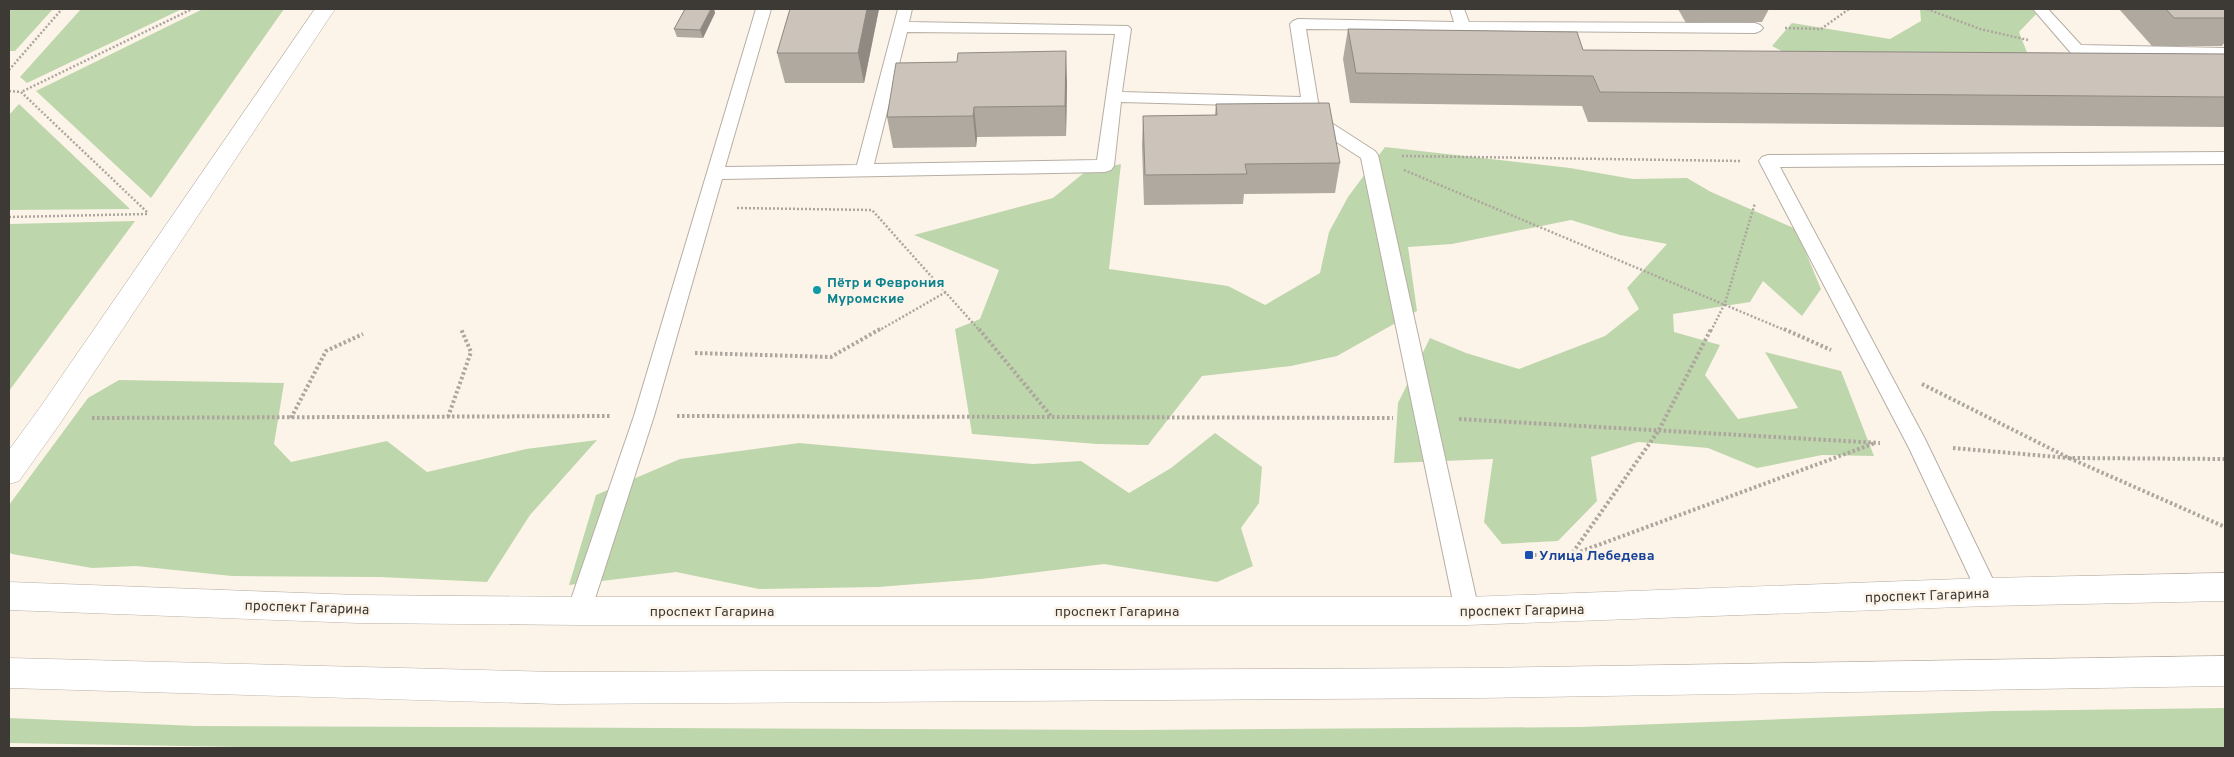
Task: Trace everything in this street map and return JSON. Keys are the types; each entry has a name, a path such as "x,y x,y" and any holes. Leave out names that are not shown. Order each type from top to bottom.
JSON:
{"main road":[{"path":"9,472 49,417 325,9"},
{"name":"проспект Гагарина","path":"9,596 358,609 1467,612 1988,592 2225,587"},
{"path":"9,673 567,688 1478,683 2225,671"}],"lane":[{"path":"579,611 644,416 763,9"},
{"path":"864,170 905,9"},
{"path":"1457,9 1463,27"},
{"path":"2040,9 2077,50 2225,53"},
{"path":"1467,612 1427,418 1369,155 1324,126 1310,102 1297,16 1463,27 1755,28"},
{"path":"715,173 1104,166 1123,29 900,27"},
{"path":"1113,97 1310,102"},
{"path":"1988,592 1918,445 1768,161 2225,158"}],"path":[{"path":"9,70 62,9"},
{"path":"9,92 21,92 192,9"},
{"path":"1755,28 1821,28 1849,9"},
{"path":"1927,9 1980,30 2077,50"},
{"path":"9,217 150,214 21,92"},
{"path":"1369,155 1768,161 1725,303 1660,430 1570,555"},
{"path":"1369,155 1725,303 1860,363 1885,365 2069,458 2225,527"},
{"path":"732,208 872,210 946,292 1051,417"},
{"path":"694,344 692,353 831,357 946,292"},
{"path":"448,417 471,352 461,329"},
{"path":"291,418 326,351 363,334"},
{"path":"677,407 674,416 1427,418 1877,442 2069,458 2225,459"},
{"path":"49,417 644,416"},
{"path":"1530,556 1570,555 1877,442"}],"green space":[{"path":"9,9 53,9 15,51 9,51"},
{"path":"81,9 182,9 27,83 20,77"},
{"path":"203,9 284,9 151,198 36,91"},
{"path":"1920,9 2041,9 2019,32 2034,70 1836,79 1772,46 1792,23 1890,39 1921,21"},
{"path":"19,104 130,209 9,210 9,115"},
{"path":"1385,147 1570,168 1633,179 1687,178 1711,192 1796,229 1821,289 1802,316 1763,281 1750,302 1673,314 1674,332 1720,345 1705,375 1738,419 1798,408 1765,352 1841,371 1874,456 1822,455 1757,468 1708,448 1638,442 1591,457 1597,501 1558,541 1502,544 1484,522 1493,459 1394,463 1398,403 1430,338 1466,353 1519,369 1605,336 1639,309 1627,288 1667,244 1620,235 1571,220 1452,244 1408,247 1417,311 1337,356 1291,366 1202,376 1148,445 1097,444 972,434 955,329 980,319 999,270 914,235 1053,198 1085,172 1121,164 1109,269 1228,286 1265,305 1320,273 1329,232 1348,197"},
{"path":"135,221 9,391 9,224"},
{"path":"119,380 284,383 274,444 291,462 387,441 427,472 526,449 597,440 530,515 487,582 380,577 232,576 136,566 92,568 12,554 9,552 9,505 88,398"},
{"path":"1215,433 1262,467 1259,503 1241,528 1253,566 1217,582 1104,564 981,579 878,587 759,589 676,572 569,585 596,495 680,459 799,443 1033,464 1081,461 1129,493 1171,468"},
{"path":"2225,708 2225,748 305,748 9,743 9,718 196,726 1134,730 1581,727 1994,711"}],"building":[{"path":"685,9 711,9 700,30 674,29"},
{"path":"790,9 867,9 858,53 777,53"},
{"path":"2166,9 2225,9 2225,18 2174,18"},
{"path":"1348,29 1577,32 1583,50 2225,54 2225,97 1600,92 1593,76 1356,73"},
{"path":"1066,51 1065,106 974,107 973,116 887,117 896,63 957,62 958,53"},
{"path":"1329,103 1340,163 1245,164 1247,174 1145,175 1143,116 1217,115 1216,104"}],"place":[{"name":"Пётр и Феврония Муромские","path":"817,290"},
{"name":"Улица Лебедева","path":"1529,555"}]}
